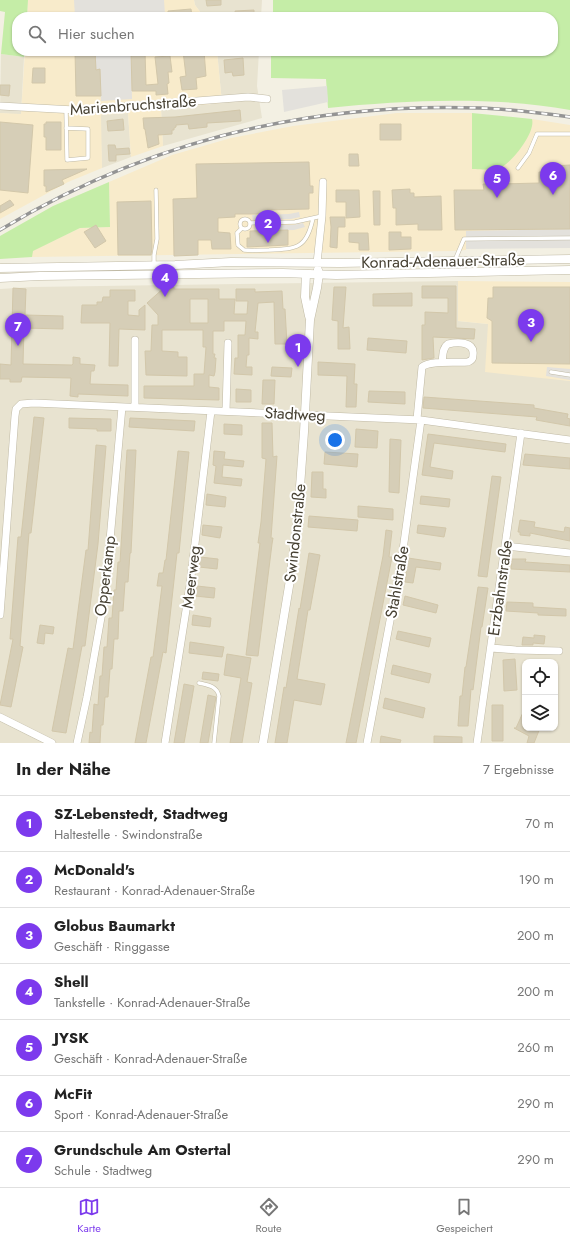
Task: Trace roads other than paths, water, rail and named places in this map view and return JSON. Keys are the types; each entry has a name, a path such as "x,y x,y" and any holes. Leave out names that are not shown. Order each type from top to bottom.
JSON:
{"street":[{"name":"Marienbruchstraße","path":"0,106 66,109 106,108 248,97 267,99"},
{"path":"319,274 317,263 322,216 323,182"},
{"name":"Konrad-Adenauer-Straße","path":"0,268 154,266 231,262 454,262 570,259"},
{"path":"306,274 317,263"},
{"name":"Konrad-Adenauer-Straße","path":"0,278 40,276 570,270"},
{"name":"Swindonstraße","path":"306,274 305,297 310,320"},
{"name":"Swindonstraße","path":"263,743 290,580 297,528 310,320 319,274"},
{"path":"135,408 136,340"},
{"path":"226,411 228,343"},
{"path":"448,344 466,344 473,348 472,360 468,362 442,362 443,351 448,344"},
{"name":"Stahlstraße","path":"367,743 401,564 419,420 422,367 424,365 442,362"},
{"name":"Stadtweg","path":"0,615 15,416 18,406 26,403 419,420 570,440"},
{"name":"Opperkamp","path":"78,743 105,595 122,407"},
{"name":"Meerweg","path":"165,743 190,585 211,411"},
{"name":"Erzbahnstraße","path":"478,743 521,433"},
{"path":"506,546 570,553"},
{"path":"491,648 559,651"},
{"path":"0,717 52,743"}],"lane":[{"path":"66,109 66,128 67,160 88,158 88,129 66,128"},
{"path":"518,168 529,153 537,134 570,134"},
{"path":"154,266 154,255 157,239 156,190"},
{"path":"313,218 309,235 305,241 298,246 289,249 244,250 238,245 237,233 242,228 248,228 250,224 295,222 313,218 322,216"},
{"path":"242,228 240,223 242,220 248,220 250,224"},
{"path":"454,262 464,240 570,238"},
{"path":"551,372 570,375"},
{"path":"199,684 210,686 218,692 219,696 214,743"}],"railway":[{"path":"0,230 56,199 113,173 172,151 231,133 292,120 353,112 416,108 480,108 525,111 570,117"}],"place":[{"name":"McFit","path":"553,195"},
{"name":"JYSK","path":"497,198"},
{"name":"McDonald's","path":"268,243"},
{"name":"Shell","path":"165,297"},
{"name":"Globus Baumarkt","path":"531,342"},
{"name":"Grundschule Am Ostertal","path":"18,346"},
{"name":"SZ-Lebenstedt, Stadtweg","path":"298,367"}]}
